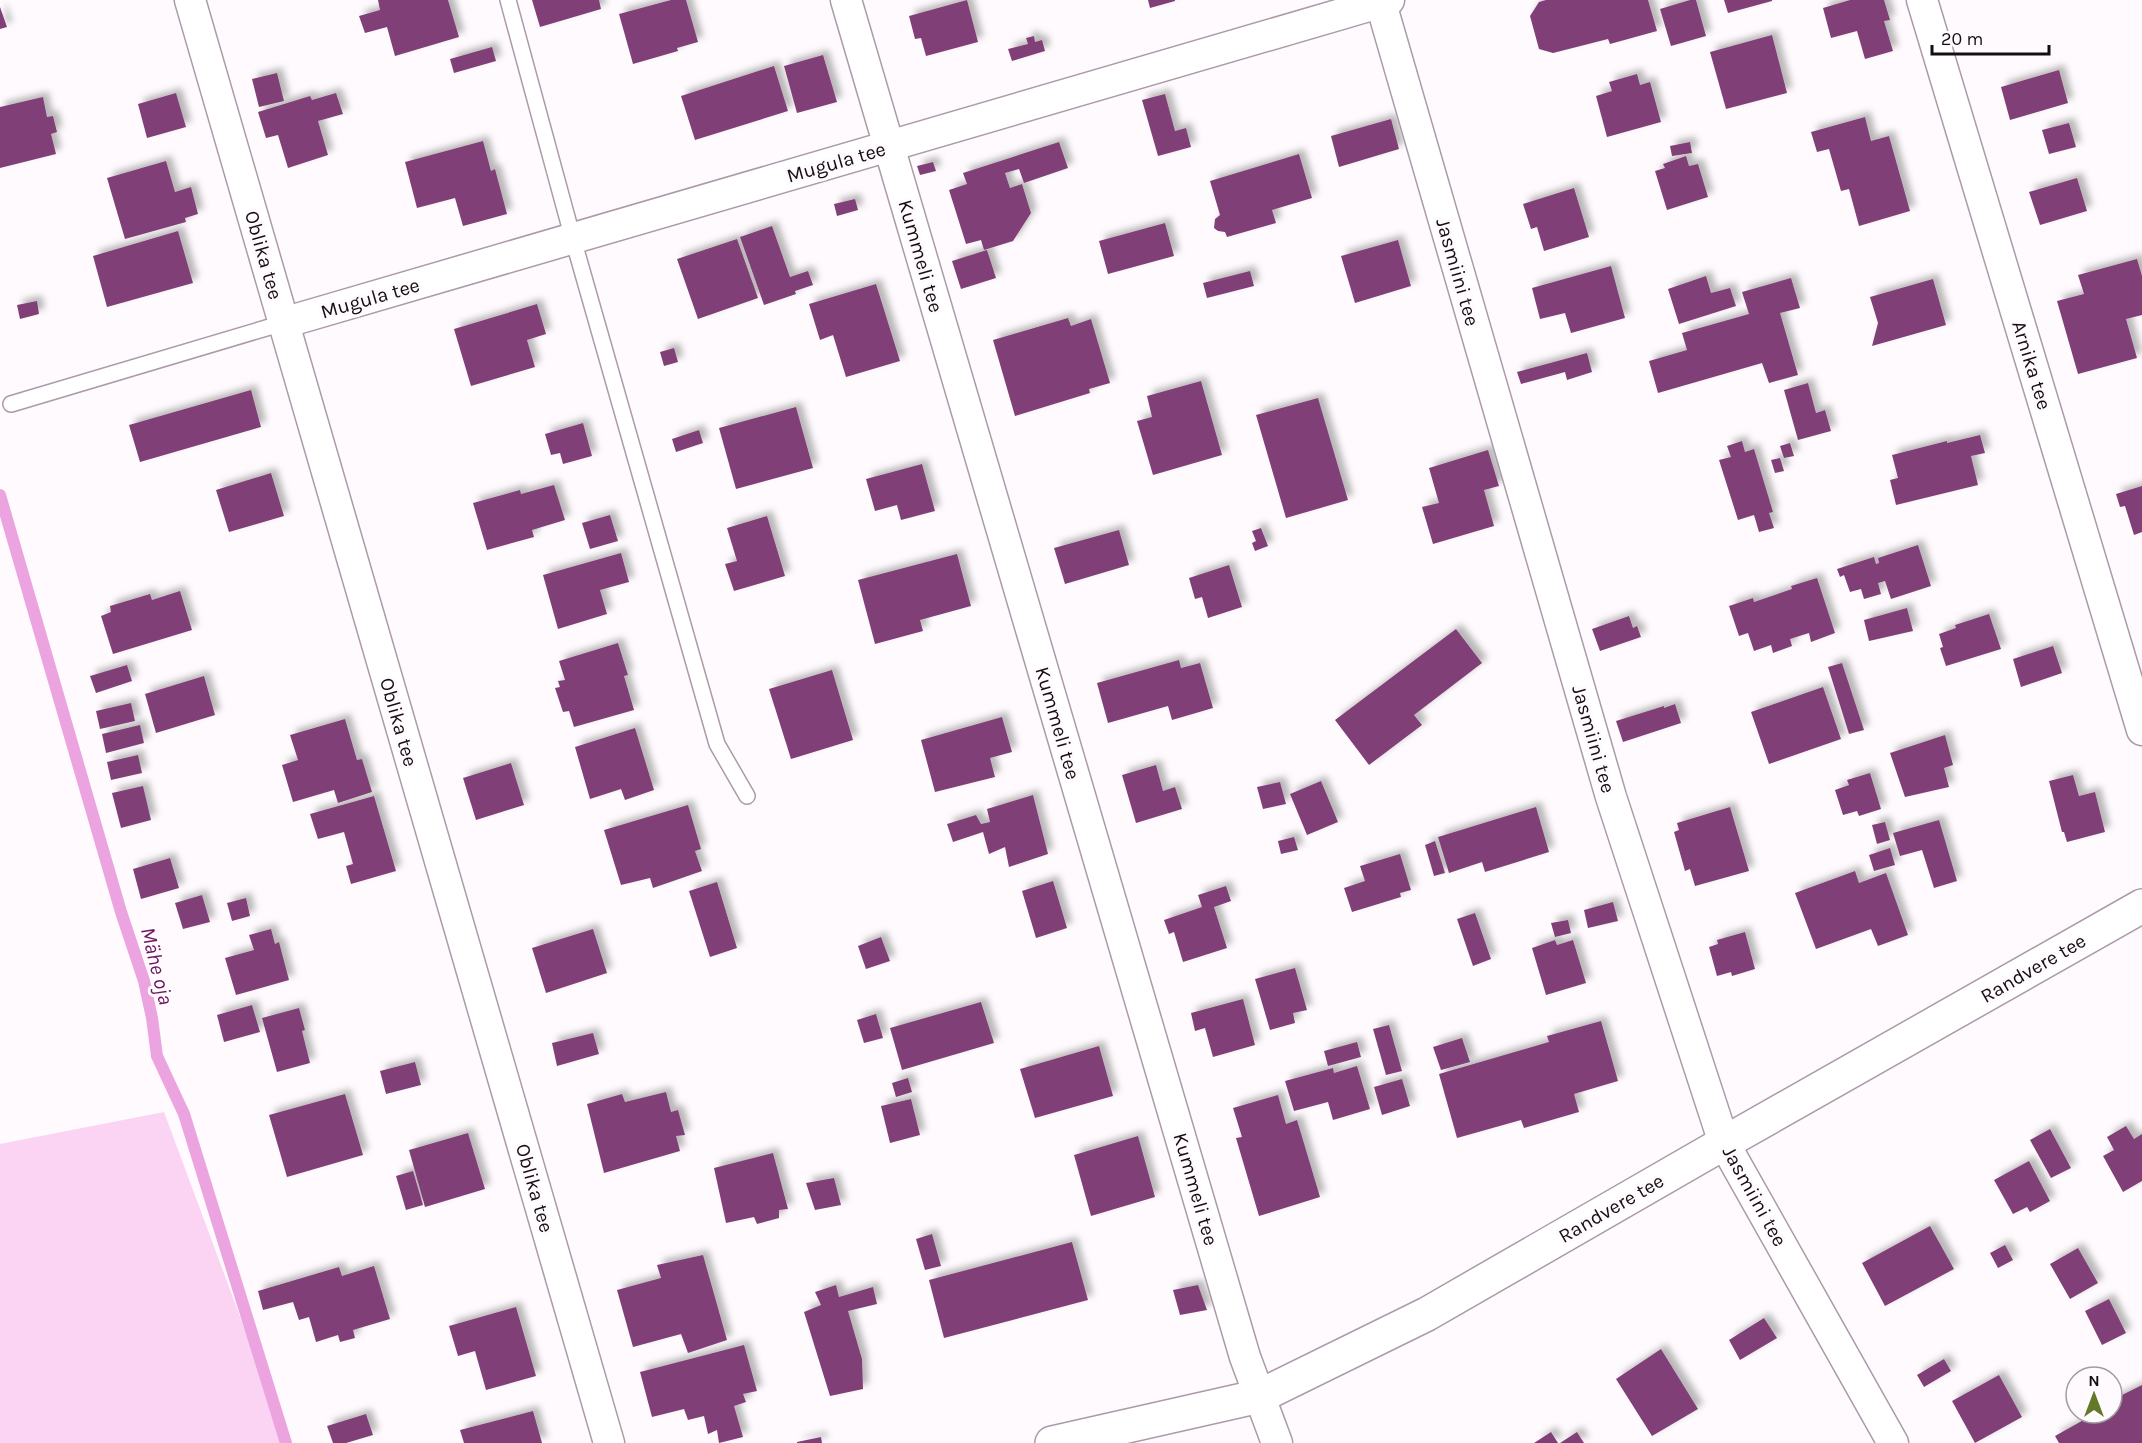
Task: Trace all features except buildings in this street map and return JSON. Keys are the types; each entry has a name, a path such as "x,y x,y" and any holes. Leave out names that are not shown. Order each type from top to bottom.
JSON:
{"main road":[{"name":"Randvere tee","path":"1052,1443 1260,1396 1427,1314 2142,906"}],"street":[{"name":"Oblika tee","path":"190,0 609,1443"},
{"name":"Kummeli tee","path":"846,0 1245,1357 1277,1443"},
{"name":"Arnika tee","path":"1922,0 2142,730"},
{"name":"Mugula tee","path":"283,323 1383,1"},
{"name":"Jasmiini tee","path":"1383,1 1611,797 1724,1143 1893,1443"}],"lane":[{"path":"508,0 573,239 717,744 747,796"},
{"path":"11,404 283,323"}],"shaded area":[{"path":"164,1112 287,1443 0,1443 0,1144"}],"waterway":[{"name":"Mähe oja","path":"0,495 121,912 144,981 157,1056 184,1114 286,1443"}]}
